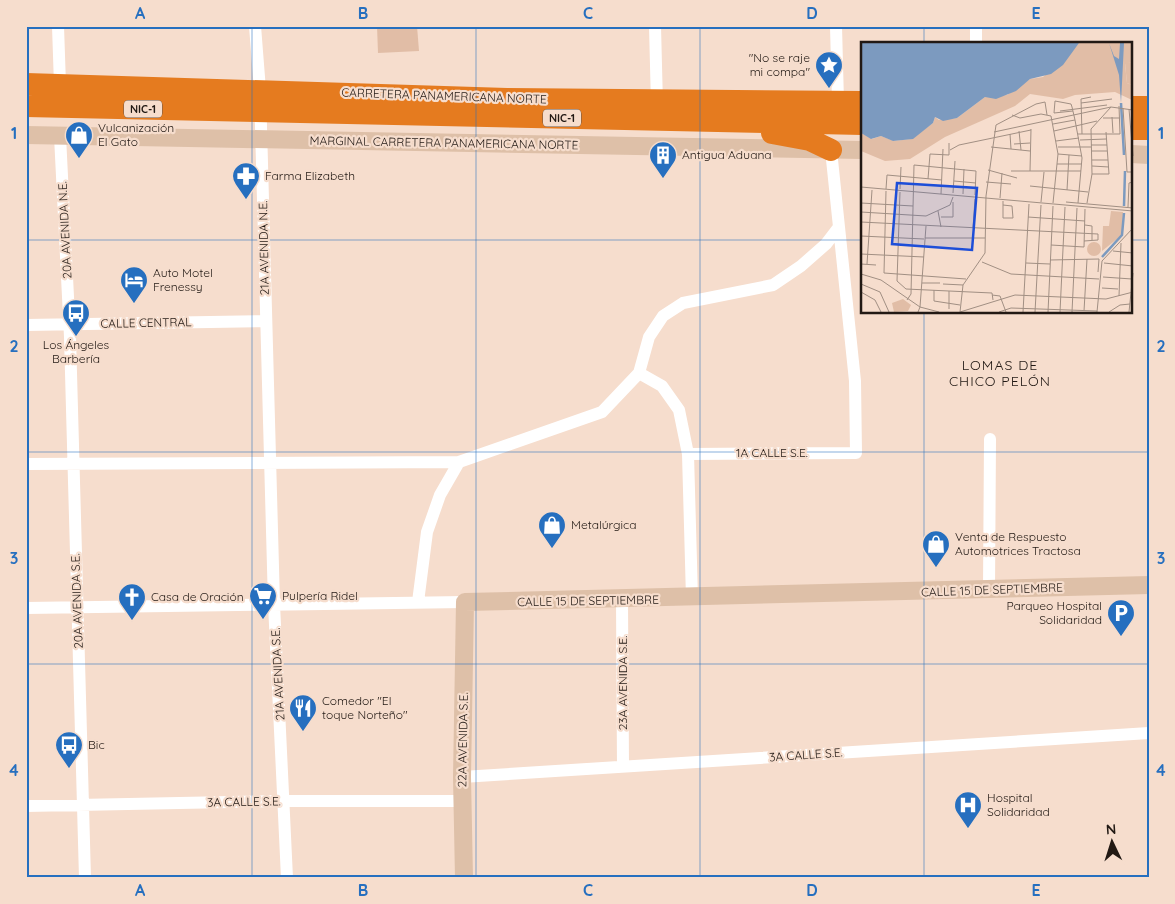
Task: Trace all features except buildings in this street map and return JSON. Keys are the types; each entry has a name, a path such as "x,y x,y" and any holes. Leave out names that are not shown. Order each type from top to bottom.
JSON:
{"highway":[{"name":"CARRETERA PANAMERICANA NORTE","path":"26,84 276,102 298,102 327,92 861,124"},
{"name":"CARRETERA PANAMERICANA NORTE","path":"26,106 209,110 260,101 657,111 861,102"},
{"path":"1132,107 1149,107"},
{"path":"657,111 690,130 774,133 810,140 830,150"},
{"path":"1132,129 1149,129"}],"street":[{"path":"58,26 60,85"},
{"name":"21A AVENIDA N.E.","path":"256,26 266,321"},
{"path":"654,26 657,111"},
{"path":"836,26 838,102"},
{"path":"976,26 976,42"},
{"name":"MARGINAL CARRETERA PANAMERICANA NORTE","path":"26,135 261,141 513,142 861,150"},
{"name":"20A AVENIDA N.E.","path":"60,136 70,325"},
{"path":"26,464 459,462 602,412 639,373 649,337 663,316 684,303 772,285 801,266 826,244 839,227 830,150"},
{"path":"1132,154 1149,155"},
{"name":"1A CALLE S.E.","path":"688,454 856,453 855,381 839,227"},
{"name":"CALLE CENTRAL","path":"26,325 266,321"},
{"name":"21A AVENIDA S.E.","path":"266,321 274,604 287,878"},
{"name":"20A AVENIDA S.E.","path":"70,325 85,878"},
{"path":"639,373 662,386 679,410 688,454 692,598"},
{"path":"989,590 990,439"},
{"path":"418,602 427,532 440,495 459,462"},
{"name":"CALLE 15 DE SEPTIEMBRE","path":"26,608 622,600 1149,586"},
{"name":"23A AVENIDA S.E.","path":"622,600 623,767"},
{"name":"22A AVENIDA S.E.","path":"464,878 462,777 465,602"},
{"name":"3A CALLE S.E.","path":"462,777 1149,732"},
{"name":"3A CALLE S.E.","path":"26,806 284,801 462,801"}],"shaded area":[{"path":"377,26 417,26 419,51 378,53"}],"place":[{"name":"\"No se raje mi compa\"","path":"829,89"},
{"name":"Vulcanización El Gato","path":"79,159"},
{"name":"Antigua Aduana","path":"663,179"},
{"name":"Farma Elizabeth","path":"246,200"},
{"name":"Auto Motel Frenessy","path":"134,304"},
{"name":"Los Ángeles Barbería","path":"76,337"},
{"name":"Metalúrgica","path":"552,549"},
{"name":"Venta de Respuesto Automotrices Tractosa","path":"936,568"},
{"name":"Pulpería Ridel","path":"263,620"},
{"name":"Casa de Oración","path":"132,621"},
{"name":"Parqueo Hospital Solidaridad","path":"1121,637"},
{"name":"Comedor \"El toque Norteño\"","path":"303,732"},
{"name":"Bic","path":"69,769"},
{"name":"Hospital Solidaridad","path":"968,829"}],"district":[{"name":"LOMAS DE CHICO PELÓN","path":"1000,374"}]}
